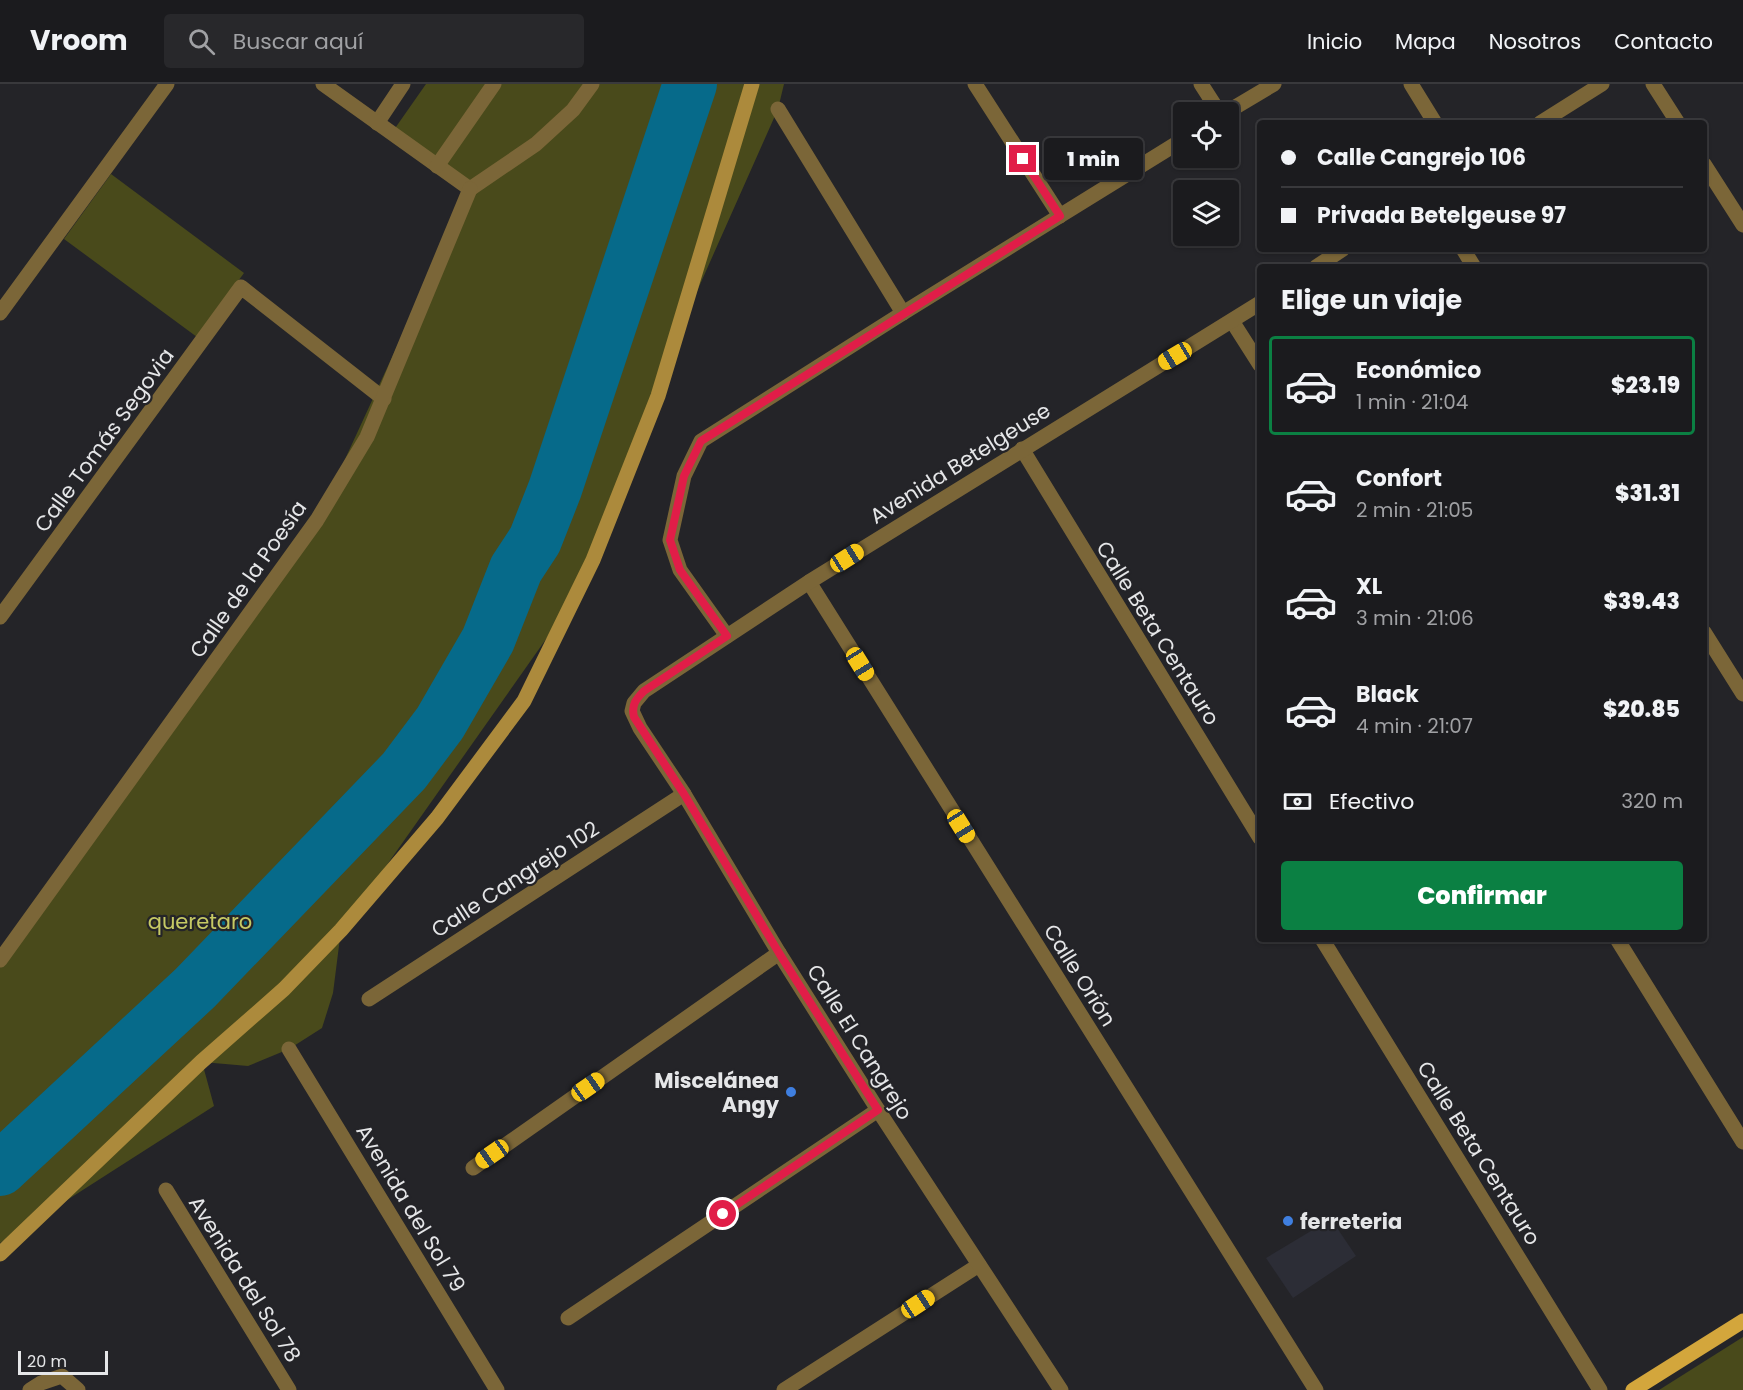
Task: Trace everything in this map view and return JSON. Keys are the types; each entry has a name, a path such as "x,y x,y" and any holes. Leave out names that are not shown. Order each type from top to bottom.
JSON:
{"main road":[{"path":"0,1254 201,1062 284,989 341,930 437,818 524,701 593,560 658,396 752,84"},
{"path":"1633,1390 1743,1321"}],"street":[{"path":"0,313 167,84"},
{"path":"323,84 470,189 536,144 573,110 592,84"},
{"path":"377,123 403,84"},
{"path":"437,166 494,84"},
{"path":"975,84 1060,216"},
{"path":"1201,84 1213,102"},
{"path":"1239,105 1274,84"},
{"path":"1411,84 1433,120"},
{"path":"1544,120 1602,84"},
{"path":"1653,84 1676,120"},
{"path":"778,109 903,313"},
{"path":"727,636 680,570 670,540 684,476 701,441 1173,146"},
{"path":"1707,169 1743,225"},
{"name":"Calle de la Poesía","path":"0,960 317,520 367,437 470,189"},
{"path":"1320,264 1338,252"},
{"name":"Calle Tomás Segovia","path":"0,617 241,287 384,399"},
{"name":"Avenida Betelgeuse","path":"632,711 634,703 644,691 808,582 1257,305"},
{"path":"1232,321 1257,360"},
{"name":"Calle Beta Centauro","path":"1022,449 1257,833"},
{"name":"Calle Orión","path":"808,582 1316,1390"},
{"path":"1707,637 1743,694"},
{"name":"Calle El Cangrejo","path":"632,711 640,728 684,794 779,953 878,1110 1061,1390"},
{"name":"Calle Cangrejo 102","path":"369,999 684,794"},
{"name":"Calle Beta Centauro","path":"1324,942 1600,1390"},
{"path":"1619,942 1743,1142"},
{"path":"473,1168 779,953"},
{"name":"Avenida del Sol 79","path":"290,1049 497,1390"},
{"path":"568,1318 878,1110"},
{"name":"Avenida del Sol 78","path":"166,1190 289,1390"},
{"path":"784,1390 979,1265"},
{"path":"30,1390 41,1383 62,1376 78,1390"}],"shaded area":[{"path":"1331,1219 1356,1256 1293,1298 1266,1258"}],"green space":[{"name":"queretaro","path":"426,84 784,84 778,109 670,352 570,605 341,930 333,993 322,1028 289,1049 248,1066 202,1062 214,1106 0,1243 0,960 317,520 469,190 391,134"},
{"path":"111,174 244,273 197,337 64,239"},
{"path":"1743,1337 1743,1390 1659,1390"}],"waterway":[{"path":"0,1169 195,988 404,771 440,723 488,640 516,569 535,540 555,489 690,84"}],"place":[{"name":"Miscelánea Angy","path":"791,1092"},
{"name":"ferreteria","path":"1288,1221"}],"route":[{"path":"723,1214 878,1110 779,953 684,794 640,728 632,711 634,703 644,691 727,636 680,570 670,540 684,476 701,441 1060,216 1023,159"}]}
